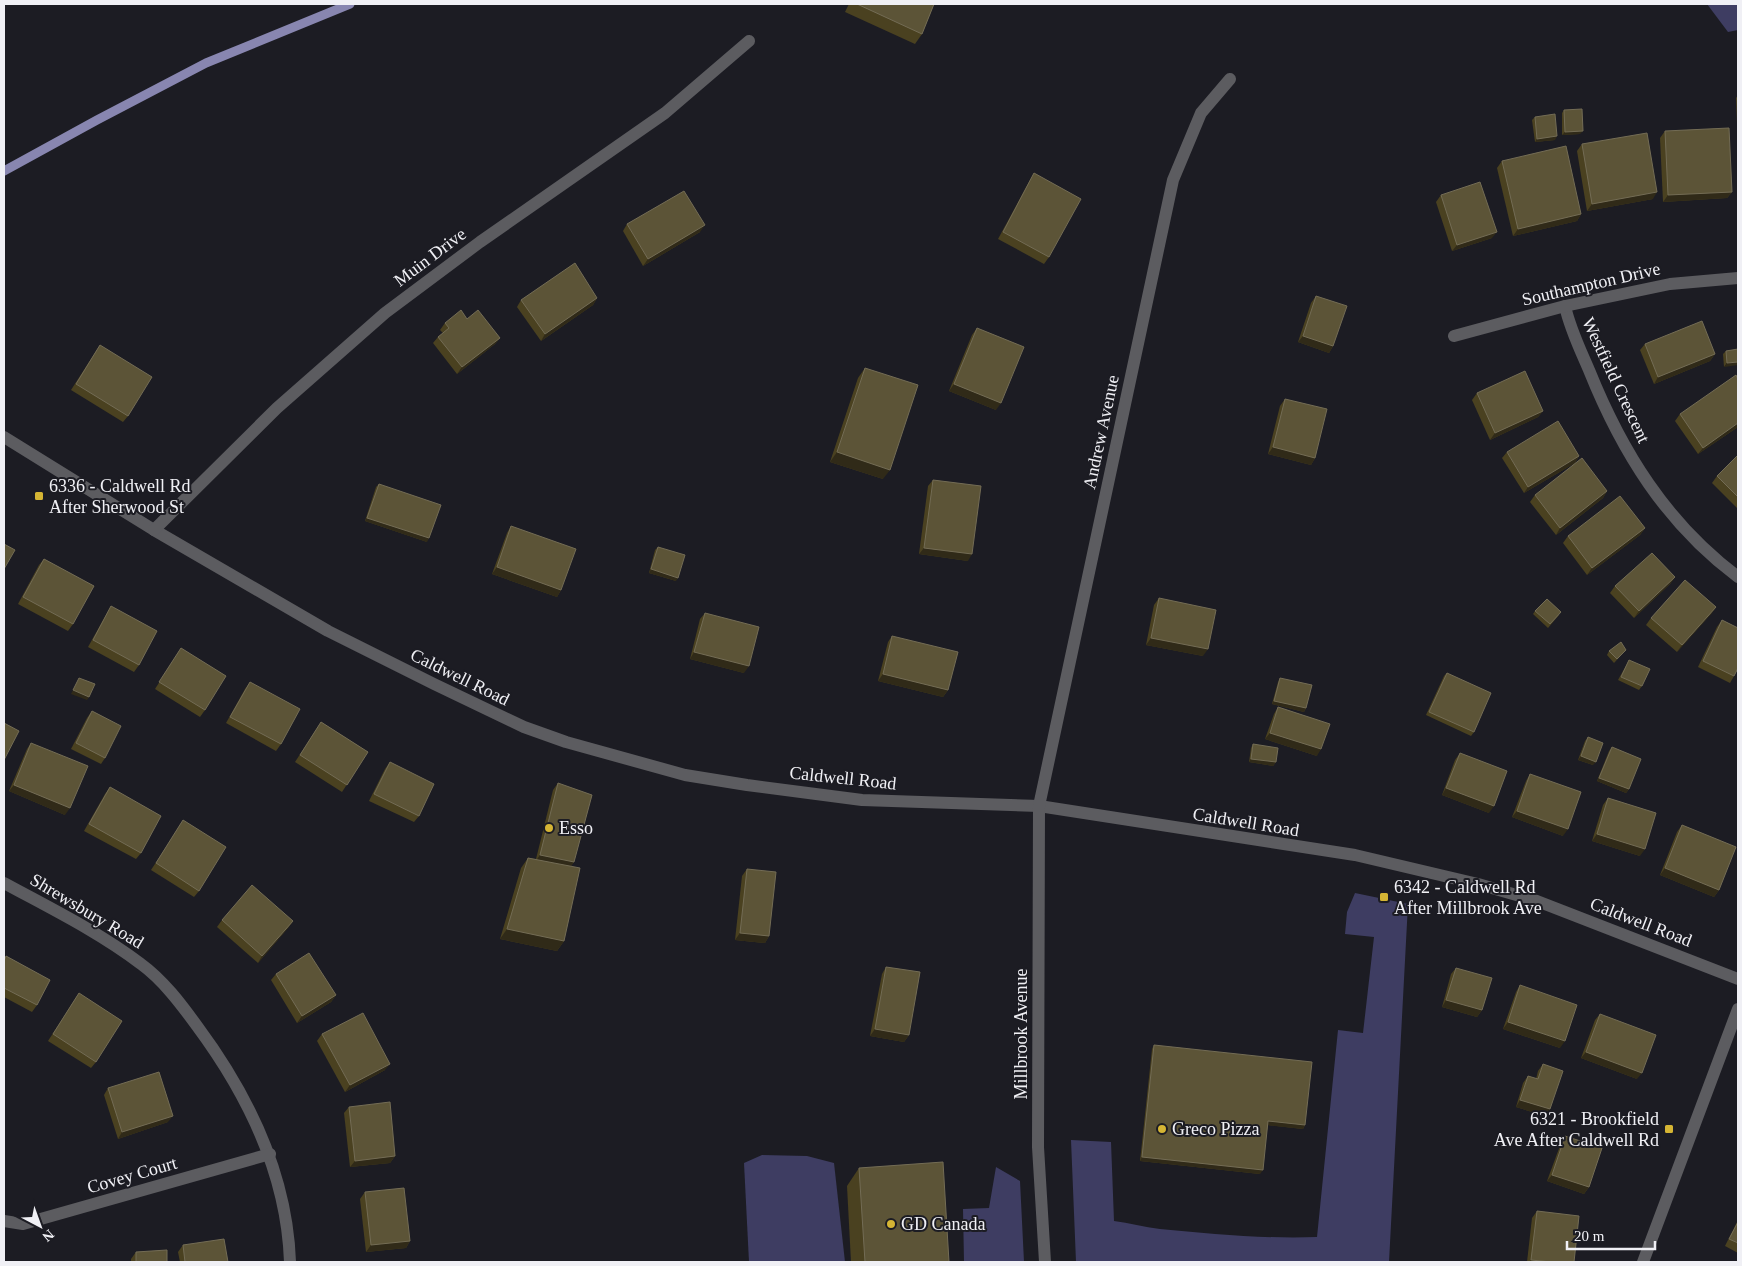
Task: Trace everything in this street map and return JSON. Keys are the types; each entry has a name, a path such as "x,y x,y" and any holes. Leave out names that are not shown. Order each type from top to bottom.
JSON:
{"street":[{"name":"Muin Drive","path":"154,530 277,408 385,312 480,242 665,113 749,41"},
{"name":"Andrew Avenue","path":"1039,806 1173,180 1201,113 1230,79"},
{"name":"Southampton Drive","path":"1454,336 1565,306 1670,284 1738,278"},
{"name":"Westfield Crescent","path":"1565,306 1574,336 1600,396 1627,450 1650,486 1686,531 1713,558 1738,577"},
{"name":"Caldwell Road","path":"4,437 154,530 328,631 524,727 566,742 685,775 747,785 862,800 1039,806 1355,856 1478,884 1537,901 1738,979"},
{"name":"Millbrook Avenue","path":"1039,806 1038,1147 1045,1262"},
{"name":"Shrewsbury Road","path":"4,883 113,945 143,965 180,1002 217,1052 246,1100 270,1154 286,1221 290,1262"},
{"path":"1643,1262 1738,1009"},
{"name":"Covey Court","path":"4,1221 23,1224 270,1154"}],"shaded area":[{"path":"1707,4 1738,4 1738,30 1728,32"},
{"path":"1355,893 1408,904 1389,1262 1076,1262 1071,1140 1111,1142 1114,1221 1160,1229 1218,1234 1259,1237 1317,1237 1338,1030 1363,1033 1374,937 1345,934 1347,912"},
{"path":"762,1155 807,1156 834,1163 845,1262 749,1262 744,1163"},
{"path":"996,1167 1020,1181 1024,1262 964,1262 963,1209 989,1208"}],"building":[{"path":"857,4 934,4 922,34"},
{"path":"1582,109 1583,131 1565,132 1564,110"},
{"path":"1555,114 1557,136 1537,139 1535,117"},
{"path":"1729,128 1732,192 1668,195 1665,131"},
{"path":"1647,133 1657,192 1592,204 1582,144"},
{"path":"1566,146 1581,214 1518,229 1502,161"},
{"path":"1034,173 1081,199 1049,257 1003,232"},
{"path":"1480,182 1497,232 1457,245 1441,195"},
{"path":"684,191 705,225 648,259 627,224"},
{"path":"575,263 597,298 545,334 521,300"},
{"path":"1316,296 1347,306 1333,346 1303,336"},
{"path":"461,310 467,319 478,310 500,338 462,367 438,337 449,328 445,323"},
{"path":"1702,321 1715,354 1658,377 1645,344"},
{"path":"977,328 1024,347 1001,403 954,384"},
{"path":"100,345 152,377 128,416 76,384"},
{"path":"1738,349 1738,362 1727,363 1726,351"},
{"path":"865,368 918,385 890,470 837,452"},
{"path":"1525,371 1543,411 1495,433 1477,393"},
{"path":"1736,375 1738,379 1738,423 1703,448 1680,414"},
{"path":"1285,399 1327,409 1315,458 1273,447"},
{"path":"1558,421 1579,456 1528,487 1507,452"},
{"path":"1738,455 1738,497 1717,476"},
{"path":"1582,458 1607,491 1560,528 1535,495"},
{"path":"933,480 981,486 972,554 924,548"},
{"path":"379,484 441,505 429,538 367,518"},
{"path":"1620,496 1645,528 1592,568 1568,536"},
{"path":"511,526 576,549 561,590 497,567"},
{"path":"4,544 15,550 4,569"},
{"path":"658,547 685,555 678,578 651,569"},
{"path":"1652,553 1675,577 1639,611 1615,586"},
{"path":"44,559 94,586 73,624 23,597"},
{"path":"1685,580 1716,607 1682,645 1651,618"},
{"path":"1159,598 1216,610 1208,649 1151,638"},
{"path":"1547,599 1561,612 1550,624 1535,611"},
{"path":"111,606 157,631 139,665 93,640"},
{"path":"705,613 759,627 749,666 694,652"},
{"path":"1722,620 1738,628 1738,668 1734,676 1703,661"},
{"path":"892,636 958,652 948,690 883,674"},
{"path":"1621,642 1626,650 1617,659 1609,651"},
{"path":"181,648 226,676 205,710 159,682"},
{"path":"1629,660 1650,669 1642,686 1621,677"},
{"path":"1447,673 1491,693 1474,732 1429,712"},
{"path":"79,678 95,684 89,697 73,690"},
{"path":"1280,678 1312,685 1306,708 1274,701"},
{"path":"250,682 300,709 281,744 230,717"},
{"path":"1278,707 1330,724 1321,749 1270,733"},
{"path":"92,711 121,726 105,758 76,743"},
{"path":"321,722 368,752 347,785 300,755"},
{"path":"4,723 19,731 4,760"},
{"path":"1588,737 1603,743 1596,762 1581,756"},
{"path":"31,743 88,766 70,808 14,785"},
{"path":"1253,744 1278,748 1276,762 1251,759"},
{"path":"1612,747 1641,759 1629,789 1599,778"},
{"path":"1460,753 1507,771 1494,806 1446,788"},
{"path":"390,762 434,784 419,816 374,794"},
{"path":"1530,774 1581,792 1568,829 1517,811"},
{"path":"558,783 592,795 574,862 540,855"},
{"path":"110,787 161,816 141,853 89,824"},
{"path":"1608,798 1656,813 1645,849 1597,834"},
{"path":"183,820 226,847 199,891 156,863"},
{"path":"1682,825 1736,847 1719,890 1665,868"},
{"path":"528,858 580,868 564,941 507,929"},
{"path":"747,869 776,872 769,936 740,933"},
{"path":"252,885 293,921 262,956 222,920"},
{"path":"309,953 336,995 302,1016 276,974"},
{"path":"6,956 50,980 37,1005 4,988 4,961"},
{"path":"886,967 920,972 909,1035 875,1029"},
{"path":"1456,968 1492,978 1482,1010 1446,1000"},
{"path":"1520,985 1577,1005 1565,1041 1508,1022"},
{"path":"79,993 122,1021 96,1062 53,1034"},
{"path":"363,1013 390,1064 350,1085 322,1034"},
{"path":"1600,1014 1656,1035 1642,1073 1586,1052"},
{"path":"1154,1045 1312,1062 1305,1125 1268,1121 1263,1170 1142,1157"},
{"path":"1543,1064 1563,1071 1550,1109 1520,1100 1528,1076 1538,1079"},
{"path":"159,1072 173,1116 122,1132 108,1088"},
{"path":"390,1102 395,1156 355,1161 349,1107"},
{"path":"1565,1136 1602,1148 1589,1187 1552,1175"},
{"name":"GD Canada","path":"943,1162 949,1262 865,1262 859,1168"},
{"path":"404,1188 410,1241 371,1245 365,1192"},
{"path":"1537,1211 1579,1216 1574,1262 1531,1260"},
{"path":"1738,1222 1738,1243 1729,1239"},
{"path":"224,1239 228,1262 185,1262 183,1245"},
{"path":"167,1250 167,1262 136,1262 136,1252"}],"waterway":[{"path":"4,171 206,63 350,4"}],"place":[{"name":"6336 - Caldwell Rd After Sherwood St","path":"39,496"},
{"name":"Esso","path":"549,828"},
{"name":"6342 - Caldwell Rd After Millbrook Ave","path":"1384,897"},
{"name":"Greco Pizza","path":"1162,1129"},
{"name":"6321 - Brookfield Ave After Caldwell Rd","path":"1669,1129"},
{"name":"GD Canada","path":"891,1224"}]}
